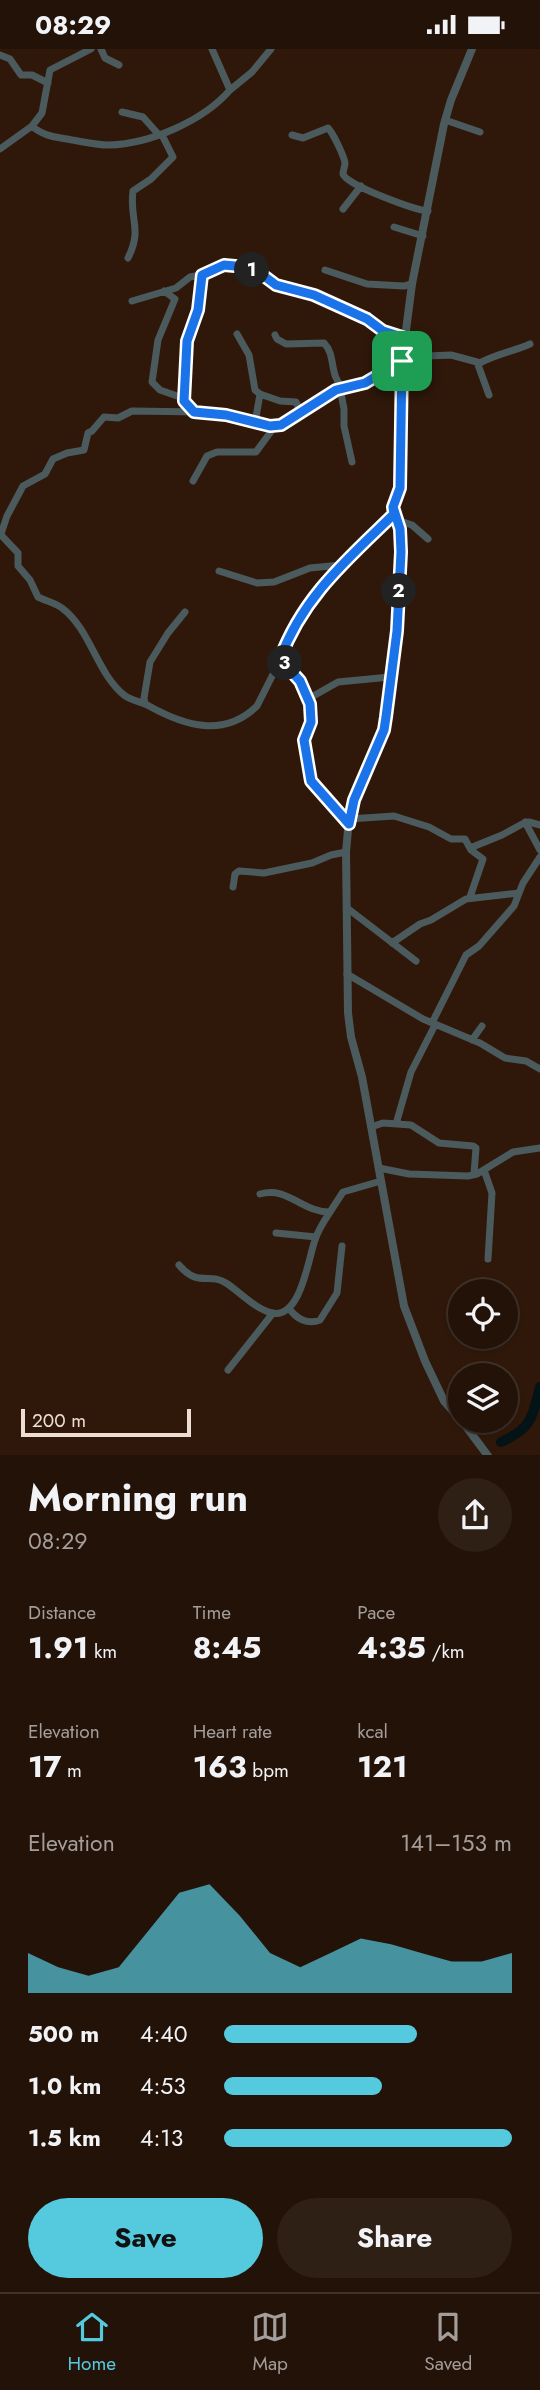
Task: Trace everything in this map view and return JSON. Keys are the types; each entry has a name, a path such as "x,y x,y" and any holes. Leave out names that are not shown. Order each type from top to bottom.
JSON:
{"street":[{"path":"0,149 32,126 42,113 50,70 91,49"},
{"path":"101,49 105,58 119,65"},
{"path":"212,49 230,90"},
{"path":"32,126 50,137 93,144 110,145 161,135 204,111 252,72 271,49"},
{"path":"448,1404 440,1394 425,1361 404,1306 371,1127 351,1037 347,974 346,852 354,800 384,730 397,631 401,552 400,529 393,507 400,488 402,359 412,284 445,120 472,49"},
{"path":"0,55 10,59 21,75 32,75 48,83"},
{"path":"122,112 143,117 161,135 173,157 151,179 133,191 132,215 136,238 128,258"},
{"path":"445,120 480,132"},
{"path":"292,135 303,138 326,128 330,129 345,161 346,178 383,198 428,211"},
{"path":"343,209 361,186"},
{"path":"394,227 423,236"},
{"path":"132,301 176,288 194,275 202,275 224,265 246,267 276,285 314,295 367,319 383,331 405,338"},
{"path":"325,270 367,284 412,284"},
{"path":"184,401 187,341 198,310 202,275"},
{"path":"164,291 175,299 158,340 151,378 155,386 180,397 194,412"},
{"path":"237,334 249,355 255,390 272,400 296,402 301,413"},
{"path":"275,335 286,344 324,343 331,354 334,378 341,387 344,426 352,462"},
{"path":"395,517 341,565 312,597 257,706 245,718 230,724 209,726 197,725 162,713 124,696 110,680 73,619 61,607 38,597 30,580 18,566 18,553 1,534 23,486 45,474 53,459 84,450 88,433 92,432 104,417 118,418 132,411 194,412 226,415 275,426 286,423 341,387 365,383 402,359 451,355 478,364 496,354 530,344"},
{"path":"478,364 489,395"},
{"path":"255,423 260,394"},
{"path":"193,481 207,456 217,452 257,452 275,426"},
{"path":"395,517 412,525 428,539"},
{"path":"219,571 257,583 274,582 310,568 341,565"},
{"path":"145,704 150,663 168,633 185,612"},
{"path":"280,659 300,681 308,699 311,722 304,740 311,781 349,821"},
{"path":"308,699 338,682 390,677"},
{"path":"349,821 394,816 429,827 451,839 465,839 470,848 483,859 470,898"},
{"path":"470,848 525,823 540,825"},
{"path":"525,823 540,850"},
{"path":"233,887 236,872 239,871 264,873 312,863 346,852"},
{"path":"396,1124 411,1072 466,955 479,946 514,906 540,857"},
{"path":"391,943 420,924 470,898 519,893"},
{"path":"347,908 416,961"},
{"path":"347,974 434,1024 505,1058 526,1061 540,1069"},
{"path":"472,1040 482,1026"},
{"path":"371,1127 383,1123 418,1128 439,1143 474,1146 474,1174"},
{"path":"379,1168 418,1175 474,1174 513,1152 540,1148"},
{"path":"484,1170 492,1193 488,1259"},
{"path":"228,1370 273,1313 289,1308 303,1284 316,1237 343,1192 381,1181"},
{"path":"260,1194 277,1191 307,1208 330,1212"},
{"path":"276,1233 316,1237"},
{"path":"289,1308 298,1318 306,1321 320,1320 337,1293 342,1246"},
{"path":"179,1265 187,1273 200,1279 222,1281 255,1305 273,1313"},
{"path":"471,1433 488,1455"}],"waterway":[{"path":"501,1442 525,1427 535,1407 540,1387"}],"route":[{"path":"402,361 365,383 336,390 281,425 270,426 226,415 194,412 184,401 186,358 187,341 198,310 202,275 229,264 246,267 276,285 314,295 367,319 383,331 405,338 402,361 400,488 397,498 393,507 399,523 401,552 397,631 384,730 354,800 349,824 311,781 304,740 311,722 310,704 300,681 280,659 312,597 394,514 393,507 400,488 402,423 402,361"}]}
